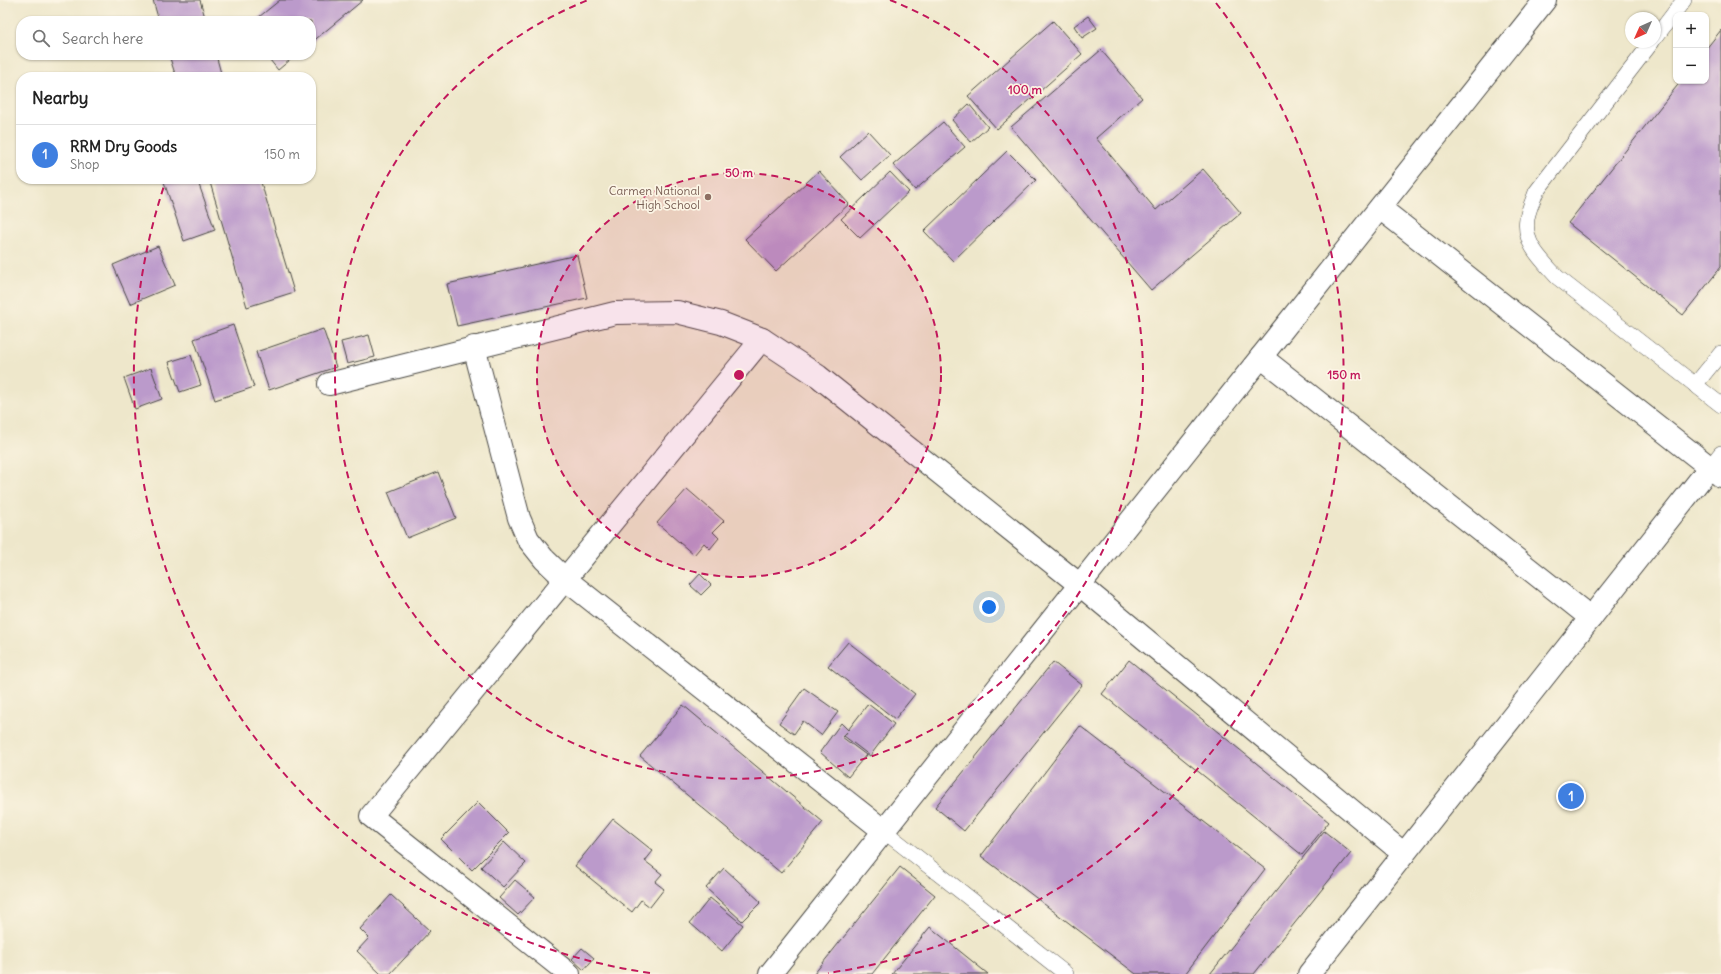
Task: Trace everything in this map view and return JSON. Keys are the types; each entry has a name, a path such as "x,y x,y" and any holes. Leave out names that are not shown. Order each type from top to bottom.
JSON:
{"street":[{"path":"770,974 1545,0"},
{"path":"1309,974 1591,618 1717,465 1380,208"},
{"path":"329,384 615,313 677,312 721,323 762,339 818,376 1080,585 1404,854"},
{"path":"568,974 371,816 762,339"},
{"path":"474,347 520,518 528,539 544,559 565,579 884,831"},
{"path":"1261,357 1591,618"}],"lane":[{"path":"1661,30 1684,0"},
{"path":"1647,48 1536,192 1527,218 1527,237 1536,254 1557,277 1721,405"},
{"path":"1695,385 1721,353"},
{"path":"884,831 1066,974"}],"building":[{"path":"153,0 200,0 205,16 158,16"},
{"path":"280,0 363,0 316,39 316,16 260,16"},
{"path":"1088,16 1097,28 1082,38 1074,26"},
{"path":"1053,21 1082,54 997,129 968,96"},
{"path":"1721,30 1721,267 1683,315 1568,223 1679,84 1709,84 1709,45"},
{"path":"1101,50 1142,98 1096,138 1156,210 1203,169 1241,213 1151,290 1011,127"},
{"path":"171,60 217,60 221,72 174,72"},
{"path":"270,60 290,60 278,70"},
{"path":"969,104 988,127 971,142 952,120"},
{"path":"943,122 965,147 915,190 893,165"},
{"path":"868,131 890,155 862,180 840,157"},
{"path":"1007,151 1036,180 953,261 924,231"},
{"path":"819,171 849,204 776,271 745,239"},
{"path":"890,172 909,192 860,238 841,219"},
{"path":"165,184 199,184 215,230 184,241"},
{"path":"210,184 262,184 294,292 247,307"},
{"path":"158,246 175,285 130,304 113,265"},
{"path":"577,255 587,298 457,326 447,284"},
{"path":"233,325 254,387 215,400 194,339"},
{"path":"323,329 336,367 269,390 256,352"},
{"path":"369,335 375,357 347,364 341,342"},
{"path":"191,355 201,385 180,392 169,362"},
{"path":"151,368 162,399 135,409 124,378"},
{"path":"438,472 456,518 407,538 388,492"},
{"path":"687,489 724,521 713,532 719,538 710,549 704,543 694,555 657,523"},
{"path":"700,574 711,585 701,595 690,585"},
{"path":"848,642 915,694 895,719 828,666"},
{"path":"1129,660 1329,822 1302,855 1102,694"},
{"path":"1053,662 1082,685 964,831 935,807"},
{"path":"804,688 838,712 821,735 803,721 794,734 779,723"},
{"path":"868,704 894,724 870,756 844,736 847,732 842,737 866,755 848,777 820,752 841,723 848,730"},
{"path":"683,705 823,822 781,873 640,756"},
{"path":"1080,726 1265,869 1185,974 1136,974 981,856"},
{"path":"478,802 509,833 472,870 441,839"},
{"path":"613,819 653,851 645,861 662,874 655,882 664,889 650,907 641,900 632,912 575,866"},
{"path":"1324,831 1351,853 1254,974 1210,974"},
{"path":"504,842 526,863 503,887 481,867"},
{"path":"900,867 935,895 872,974 814,974"},
{"path":"724,868 761,902 742,921 706,888"},
{"path":"515,880 535,897 518,915 499,898"},
{"path":"391,895 430,931 390,974 381,974 357,951 369,938 360,929"},
{"path":"710,898 743,925 722,951 690,923"},
{"path":"930,927 988,974 892,974"},
{"path":"582,948 594,958 584,970 572,959"}],"place":[{"name":"Carmen National High School","path":"708,197"},
{"name":"RRM Dry Goods","path":"1571,796"}]}
